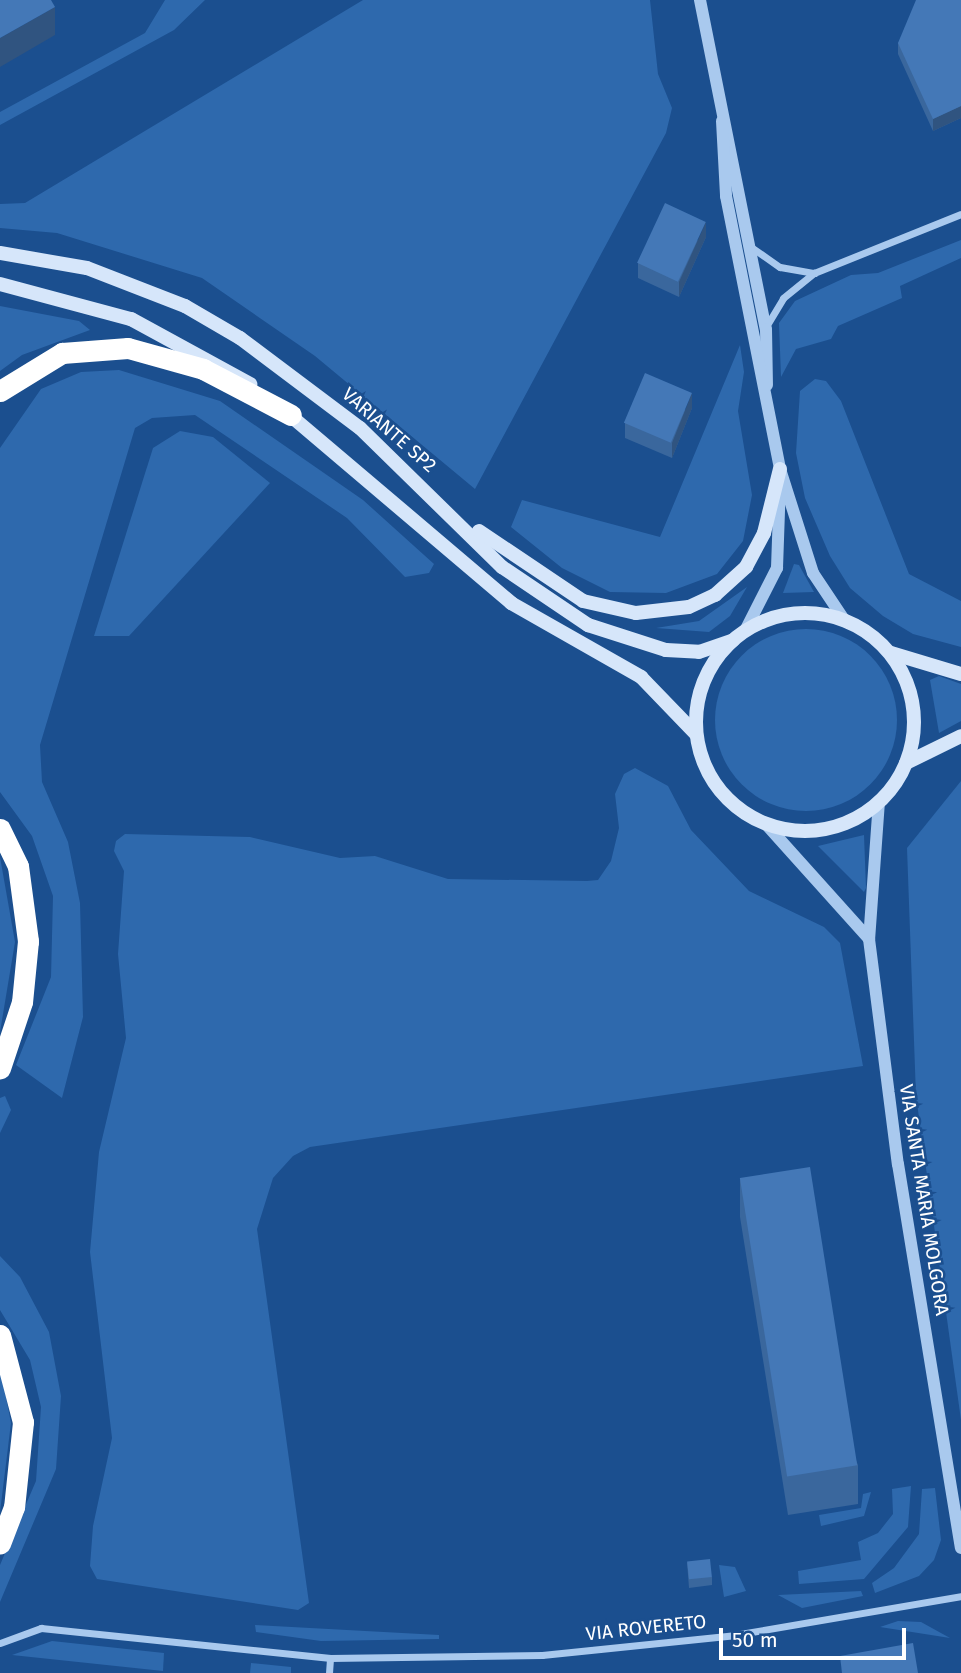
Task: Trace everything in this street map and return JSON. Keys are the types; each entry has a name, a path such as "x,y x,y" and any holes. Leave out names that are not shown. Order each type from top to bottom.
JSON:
{"highway":[{"path":"0,391 54,356 128,348 203,369 291,415"},
{"path":"0,829 18,866 28,942 22,1002 0,1069"},
{"path":"0,1335 23,1422 17,1494 0,1543"}],"main road":[{"name":"VARIANTE SP2","path":"0,252 39,259 133,284 240,338 360,428 442,502 502,567 588,625 666,650 699,652 739,635"},
{"path":"0,284 131,319 208,356 291,415 511,603 640,677 696,734 718,788 765,823 823,829 879,801 906,763 914,709 891,653"},
{"path":"442,502 520,564 583,601 662,612 703,602 746,567 764,533 780,469"},
{"path":"696,734 705,678 739,635 788,614 845,621 891,653 961,674"},
{"path":"906,763 961,736"}],"street":[{"path":"701,0 722,121 751,247 766,329 767,397"},
{"path":"722,121 726,196 780,469 813,573 845,621"},
{"path":"766,329 778,304 814,273 961,214"},
{"path":"751,247 780,267 814,273"},
{"path":"739,635 777,568 780,469"},
{"name":"VIA SANTA MARIA MOLGORA","path":"879,801 869,939 898,1164 961,1548"},
{"path":"765,823 869,939"},
{"name":"VIA ROVERETO","path":"0,1643 41,1628 330,1658 542,1655 734,1635 961,1596"},
{"path":"329,1673 330,1658"}],"shaded area":[{"path":"165,0 205,0 174,30 0,125 0,112 145,33"},
{"path":"363,0 650,0 658,74 672,108 666,133 475,489 315,356 202,278 57,233 0,228 0,204 25,203"},
{"path":"961,240 961,258 900,286 902,298 838,326 831,339 796,349 781,377 779,323 795,301 851,275 878,273"},
{"path":"0,306 79,321 90,330 22,355 0,371"},
{"path":"740,345 744,372 738,411 752,495 743,541 717,574 666,593 610,592 562,568 511,527 522,500 660,537"},
{"path":"119,370 220,401 363,500 434,564 429,573 405,577 347,518 195,415 152,418 135,428 40,745 42,782 68,842 80,903 83,1017 62,1098 16,1065 51,977 53,896 32,836 0,792 0,448 41,389 81,372"},
{"path":"815,379 826,381 841,401 909,574 961,601 961,647 913,634 883,616 850,588 830,556 805,498 796,453 800,391"},
{"path":"180,431 213,437 270,483 129,636 94,636 153,448"},
{"path":"794,564 799,565 814,592 783,593"},
{"path":"747,587 730,616 709,632 656,628 699,621"},
{"path":"806,629 841,636 870,656 890,685 897,720 890,755 870,784 841,804 806,811 771,804 742,784 722,755 715,720 722,685 742,656 771,636"},
{"path":"939,676 961,684 961,721 939,733 930,680"},
{"path":"635,768 668,786 691,830 749,891 824,927 840,943 863,1066 310,1147 293,1156 273,1178 257,1229 309,1603 298,1610 97,1579 90,1566 93,1526 112,1438 90,1252 99,1152 126,1038 118,954 124,871 114,851 116,841 125,834 250,837 340,858 375,856 448,879 598,880 611,861 619,828 615,794 624,774"},
{"path":"961,781 961,1420 916,1096 907,848"},
{"path":"864,835 866,888 864,892 818,846"},
{"path":"0,857 15,942 0,1032"},
{"path":"5,1096 11,1110 0,1133 0,1098"},
{"path":"0,1256 20,1277 49,1332 61,1396 56,1469 0,1602 0,1565 36,1481 41,1407 30,1360 0,1310"},
{"path":"0,1366 11,1423 0,1512"},
{"path":"911,1486 908,1527 864,1579 799,1584 798,1571 861,1560 858,1542 878,1533 893,1514 892,1489"},
{"path":"935,1488 941,1540 934,1560 919,1576 875,1593 872,1583 894,1568 919,1534 922,1489"},
{"path":"871,1492 864,1516 821,1526 819,1515 861,1508 863,1494"},
{"path":"719,1565 735,1567 746,1591 724,1597"},
{"path":"861,1591 863,1596 802,1608 778,1595"},
{"path":"898,1621 921,1622 950,1638 880,1627"},
{"path":"255,1625 439,1635 439,1639 321,1641 256,1632"},
{"path":"52,1641 164,1653 163,1671 12,1655"},
{"path":"251,1663 291,1667 291,1673 250,1673"}],"building":[{"path":"0,0 51,0 55,7 0,38"},
{"path":"916,0 961,0 961,106 933,119 898,43"},
{"path":"665,203 706,222 678,282 637,263"},
{"path":"645,373 692,393 671,443 624,423"},
{"path":"810,1167 857,1465 787,1476 740,1178"},
{"path":"710,1559 712,1577 689,1579 687,1561"},
{"path":"913,1643 918,1673 842,1673 840,1656"}]}
